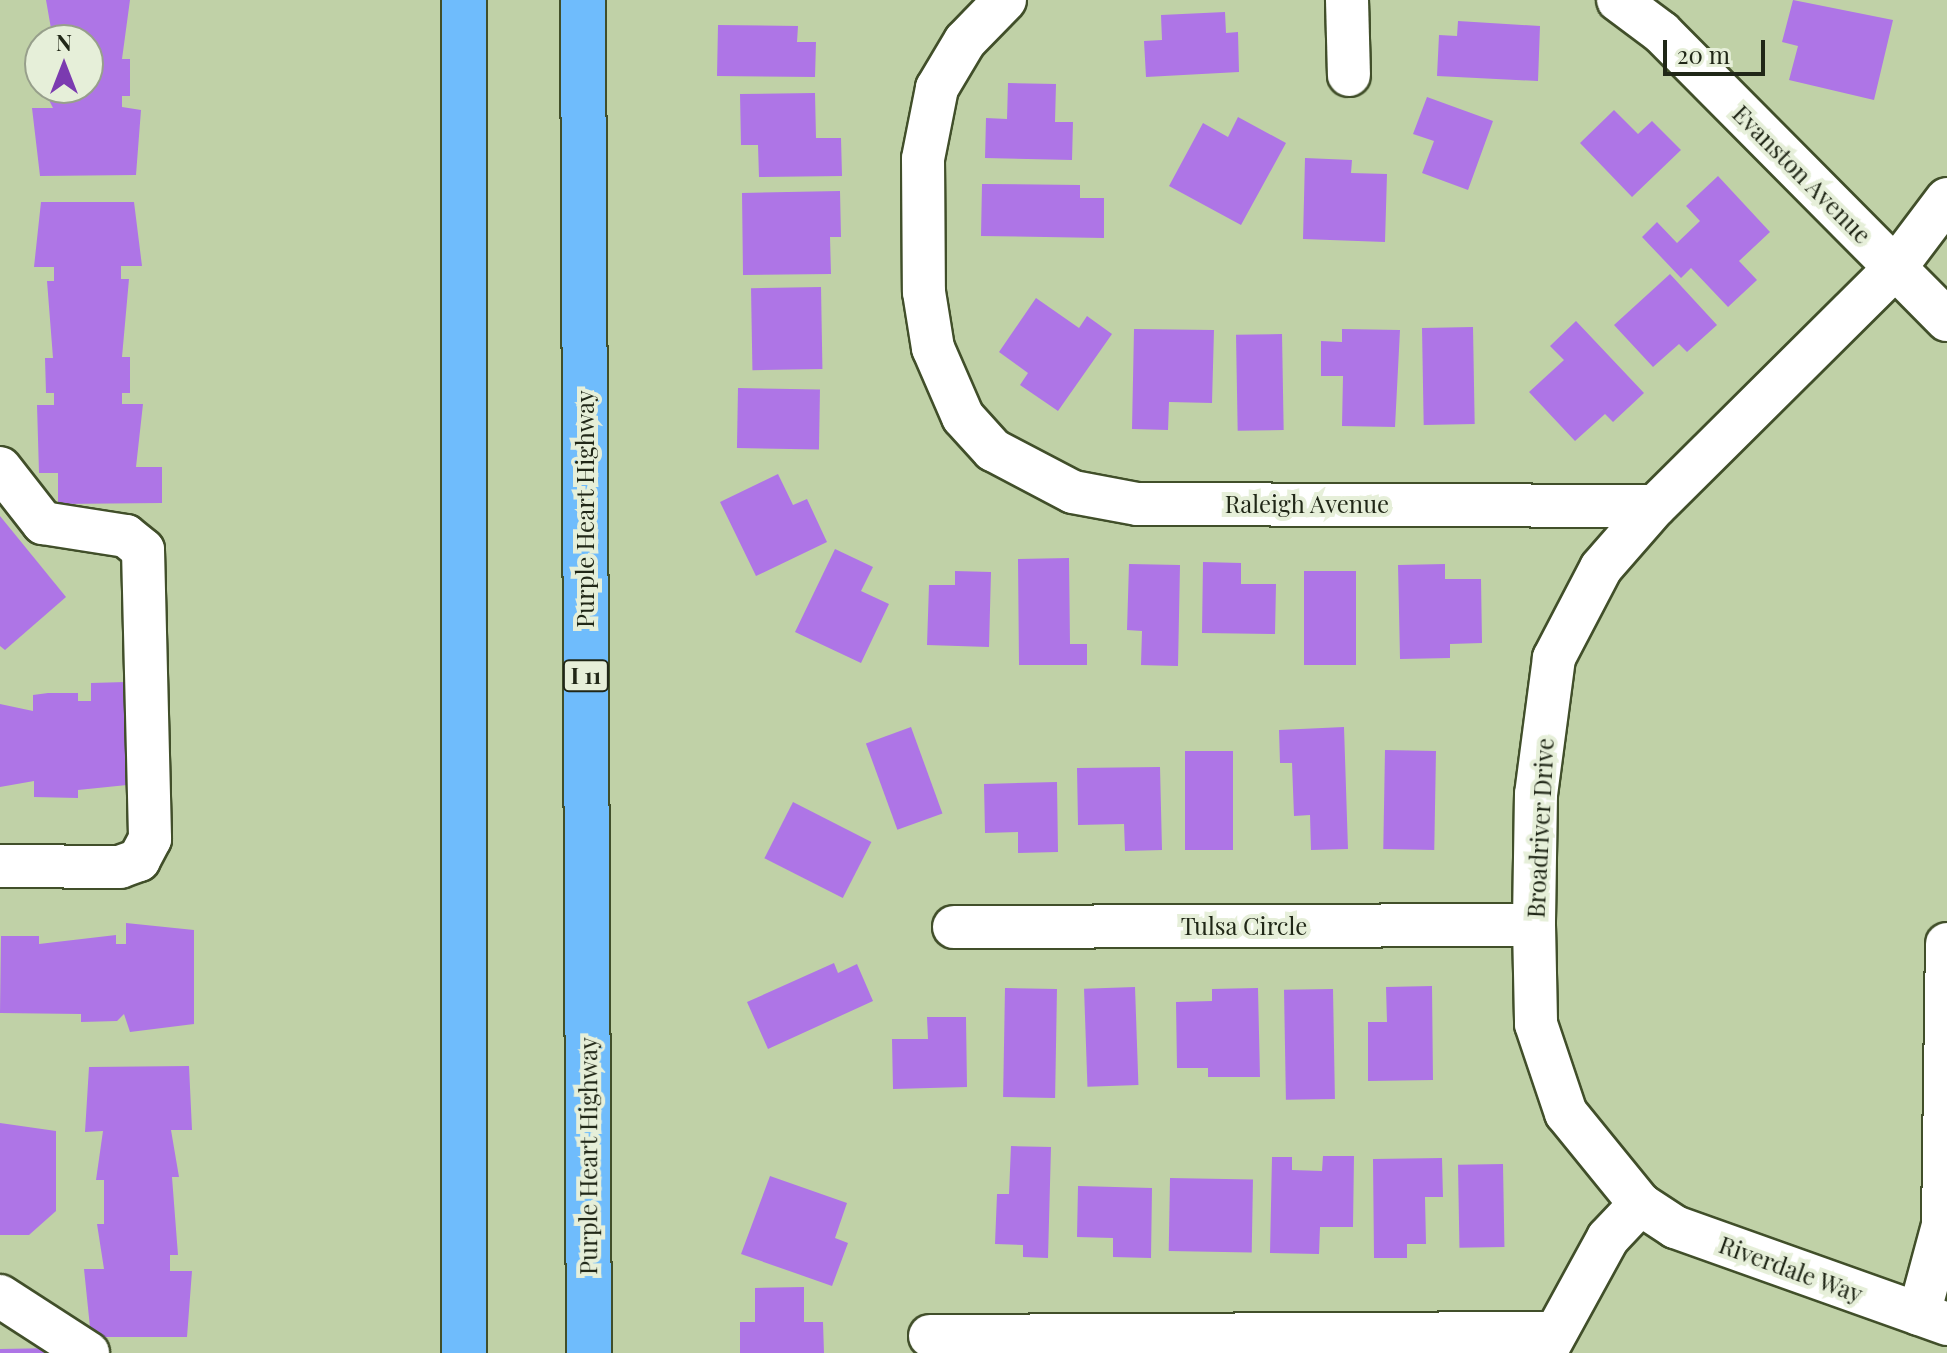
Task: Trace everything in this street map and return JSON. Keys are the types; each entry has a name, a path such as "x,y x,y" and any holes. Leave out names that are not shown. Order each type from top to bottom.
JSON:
{"highway":[{"path":"464,0 464,1353"},
{"name":"Purple Heart Highway","path":"583,0 589,1353"}],"street":[{"name":"Raleigh Avenue","path":"1005,0 965,41 937,88 923,159 924,292 933,348 963,417 993,450 1073,492 1138,504 1655,506"},
{"path":"1347,0 1349,75"},
{"name":"Evanston Avenue","path":"1618,0 1661,32 1947,320"},
{"name":"Broadriver Drive","path":"1640,1204 1566,1113 1536,1024 1536,794 1554,658 1601,568 1655,506 1895,268 1947,199"},
{"path":"0,468 43,523 126,536 143,550 150,839 139,860 120,867 0,866"},
{"name":"Tulsa Circle","path":"954,927 1534,925"},
{"path":"1933,1319 1943,1225 1947,944"},
{"path":"930,1336 1547,1343 1608,1238 1640,1204"},
{"name":"Riverdale Way","path":"1640,1204 1675,1227 1933,1319"},
{"path":"0,1296 88,1353"}],"building":[{"path":"46,0 130,0 122,59 130,59 130,96 122,96 122,107 141,110 136,175 40,176 32,108 53,108 51,104 104,104 104,24 50,24"},
{"path":"1793,0 1893,20 1874,100 1789,80 1798,46 1782,42"},
{"path":"1225,12 1226,33 1238,32 1239,72 1146,77 1144,41 1162,40 1161,15"},
{"path":"1458,21 1540,26 1538,81 1437,76 1439,35 1457,36"},
{"path":"718,25 798,26 797,42 816,42 815,77 717,76"},
{"path":"1008,83 1056,84 1055,122 1073,122 1072,160 985,158 986,118 1007,119"},
{"path":"815,93 816,138 841,138 842,176 759,177 758,145 741,145 740,94"},
{"path":"1427,97 1493,121 1468,190 1422,173 1434,141 1413,134"},
{"path":"1614,110 1638,134 1652,121 1681,150 1632,197 1580,143"},
{"path":"1238,117 1286,143 1241,225 1169,186 1203,123 1228,137"},
{"path":"1305,158 1352,160 1351,173 1387,174 1385,242 1303,239"},
{"path":"1718,176 1770,232 1739,261 1757,280 1728,307 1691,268 1681,278 1642,237 1657,222 1677,243 1700,221 1686,206"},
{"path":"982,184 1080,185 1080,198 1104,198 1104,238 981,236"},
{"path":"840,191 841,237 830,237 831,274 743,275 742,193"},
{"path":"41,202 134,202 142,266 121,266 121,279 129,279 122,357 130,357 130,393 122,393 122,404 143,404 136,467 162,467 162,503 58,504 58,473 39,473 37,405 54,405 54,393 46,393 45,358 53,358 47,281 54,281 54,267 34,267"},
{"path":"1670,274 1717,325 1687,352 1679,344 1653,367 1614,325"},
{"path":"821,287 822,369 752,370 751,288"},
{"path":"1036,298 1079,328 1087,316 1112,334 1058,411 1020,385 1028,373 999,352"},
{"path":"1576,321 1644,393 1613,422 1605,414 1575,441 1529,392 1564,360 1550,346"},
{"path":"1473,327 1475,424 1424,425 1422,328"},
{"path":"1134,329 1214,330 1212,403 1169,402 1168,430 1132,429"},
{"path":"1342,329 1400,330 1395,427 1342,426 1343,376 1321,376 1321,341 1342,342"},
{"path":"1282,334 1284,430 1238,431 1236,335"},
{"path":"738,388 820,389 819,449 737,448"},
{"path":"778,474 793,505 807,499 827,542 756,576 720,502"},
{"path":"0,516 66,597 5,650 0,646"},
{"path":"835,549 873,567 861,591 889,604 861,663 795,632"},
{"path":"1069,558 1070,644 1087,644 1087,665 1019,665 1018,559"},
{"path":"1203,562 1241,563 1241,584 1276,584 1275,634 1202,633"},
{"path":"1129,564 1180,565 1178,666 1141,665 1142,631 1127,630"},
{"path":"1445,564 1445,579 1481,579 1482,643 1450,644 1450,658 1400,659 1398,565"},
{"path":"955,571 991,572 989,647 927,645 929,585 955,585"},
{"path":"1304,571 1356,571 1356,665 1304,665"},
{"path":"126,682 127,785 78,790 78,798 34,797 34,781 0,787 0,704 33,711 33,695 48,693 78,693 78,701 91,701 91,683"},
{"path":"911,727 942,813 897,830 866,743"},
{"path":"1344,727 1348,849 1311,850 1310,815 1294,816 1292,763 1280,763 1279,730"},
{"path":"1385,750 1436,751 1434,850 1383,849"},
{"path":"1185,751 1233,751 1233,850 1185,850"},
{"path":"1160,767 1162,850 1125,851 1124,824 1078,825 1077,768"},
{"path":"1057,782 1058,852 1018,853 1018,832 985,833 984,784"},
{"path":"793,802 871,842 843,898 764,858"},
{"path":"126,923 194,930 194,1024 130,1032 124,1014 117,1021 81,1022 81,1014 0,1013 1,936 39,936 39,944 116,935 116,944 126,944"},
{"path":"834,963 838,973 857,964 873,1001 768,1049 747,1002"},
{"path":"1432,986 1433,1080 1368,1081 1368,1022 1387,1022 1386,987"},
{"path":"1135,987 1138,1085 1087,1087 1084,989"},
{"path":"1005,988 1057,989 1055,1098 1003,1097"},
{"path":"1258,988 1260,1077 1208,1077 1208,1068 1177,1068 1176,1002 1212,1001 1212,989"},
{"path":"1333,989 1335,1099 1286,1100 1284,990"},
{"path":"927,1017 966,1017 967,1087 893,1089 892,1039 928,1039"},
{"path":"189,1066 192,1130 171,1130 179,1177 172,1177 178,1255 170,1255 170,1271 192,1271 187,1337 91,1337 84,1269 104,1269 97,1224 104,1224 104,1180 96,1180 103,1131 85,1132 89,1067"},
{"path":"0,1123 56,1131 56,1211 29,1235 0,1235"},
{"path":"1011,1146 1051,1147 1048,1258 1023,1257 1023,1245 995,1244 997,1194 1009,1194"},
{"path":"1323,1156 1354,1156 1353,1227 1320,1227 1319,1254 1270,1253 1272,1157 1292,1157 1292,1170 1322,1171"},
{"path":"1442,1158 1443,1197 1425,1197 1426,1244 1407,1244 1407,1258 1374,1258 1373,1159"},
{"path":"1503,1164 1504,1247 1459,1248 1458,1165"},
{"path":"770,1176 847,1203 835,1238 848,1243 832,1286 741,1254"},
{"path":"1170,1178 1253,1179 1252,1252 1169,1251"},
{"path":"1078,1186 1152,1188 1151,1258 1113,1257 1113,1238 1077,1237"},
{"path":"804,1287 804,1322 823,1322 824,1353 740,1353 740,1322 755,1322 755,1288"},
{"path":"56,1348 56,1353 0,1353 0,1349"}]}
